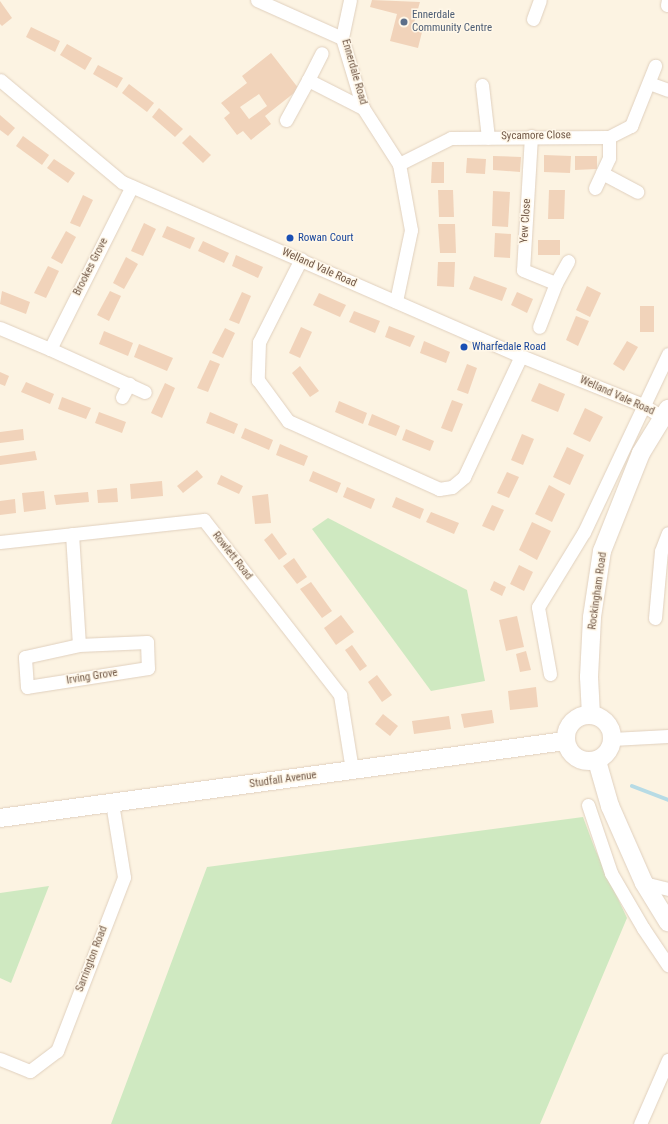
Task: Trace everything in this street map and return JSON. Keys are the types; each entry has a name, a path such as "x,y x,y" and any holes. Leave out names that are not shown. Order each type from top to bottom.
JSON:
{"street":[{"path":"257,0 342,38"},
{"name":"Ennerdale Road","path":"350,0 342,38 363,108 399,164 411,230 396,301"},
{"path":"533,19 540,0"},
{"path":"286,120 322,53"},
{"name":"Sycamore Close","path":"399,164 451,138 531,136 609,137 631,126 655,66"},
{"name":"Welland Vale Road","path":"0,80 122,182 521,356 665,413"},
{"path":"308,80 363,108"},
{"path":"649,83 668,90"},
{"path":"482,85 488,138"},
{"name":"Yew Close","path":"531,136 522,270 556,283"},
{"path":"595,188 609,158 609,137"},
{"path":"602,173 637,192"},
{"name":"Brookes Grove","path":"50,349 132,186"},
{"path":"301,259 259,342 258,380 288,421 439,490 452,487 464,477 521,356"},
{"path":"539,327 556,283 568,261"},
{"path":"0,328 145,392"},
{"path":"550,674 538,607 584,532 668,354"},
{"path":"122,397 129,384"},
{"name":"Rockingham Road","path":"591,715 589,677 592,617 602,551 641,453 665,413"},
{"name":"Rowlett Road","path":"0,542 204,520 340,695 352,770"},
{"path":"655,618 662,598 661,552 668,533"},
{"path":"72,534 79,645"},
{"name":"Irving Grove","path":"147,642 148,668 27,687 25,657 79,645 147,642"},
{"path":"591,715 606,722 612,739 606,754 597,760 581,761 574,757 565,741 566,733 575,719 591,715"},
{"path":"612,739 668,736"},
{"name":"Studfall Avenue","path":"0,818 565,741"},
{"path":"597,760 610,806 644,883 668,922"},
{"name":"Sarrington Road","path":"0,1059 30,1071 56,1051 124,876 112,803"},
{"path":"588,806 611,873 643,928 668,965"},
{"path":"644,883 668,889"},
{"path":"640,1124 668,1060"}],"green space":[{"path":"328,518 467,590 485,681 431,691 312,529"},
{"path":"583,817 595,849 627,918 540,1124 111,1124 207,867"},
{"path":"49,886 11,983 0,978 0,893"}],"building":[{"name":"Ennerdale Community Centre","path":"372,0 420,2 412,30 422,32 418,48 390,41 397,14 370,7"},
{"path":"0,1 12,18 2,26 0,24"},
{"path":"31,27 60,41 55,52 26,37"},
{"path":"67,44 92,58 85,70 60,55"},
{"path":"271,53 299,89 265,116 271,124 251,140 243,131 237,135 224,118 230,113 221,103 247,83 242,76","holes":["259,94 267,106 249,119 240,107"]},
{"path":"98,65 123,78 117,88 93,74"},
{"path":"129,84 154,103 147,112 122,93"},
{"path":"159,108 183,129 175,137 152,117"},
{"path":"0,115 15,128 8,136 0,130"},
{"path":"190,135 211,155 203,163 182,143"},
{"path":"23,136 49,155 42,165 16,146"},
{"path":"544,155 571,156 570,173 544,172"},
{"path":"493,156 521,157 520,172 493,170"},
{"path":"575,156 597,156 597,169 575,170"},
{"path":"467,158 486,159 485,174 466,173"},
{"path":"54,159 75,173 68,183 47,168"},
{"path":"432,162 444,162 444,183 431,183"},
{"path":"438,190 453,190 454,217 439,217"},
{"path":"549,190 565,190 564,219 548,219"},
{"path":"493,191 510,192 508,227 492,226"},
{"path":"83,195 93,200 80,227 70,223"},
{"path":"144,223 156,229 143,256 131,251"},
{"path":"438,224 455,224 456,253 440,253"},
{"path":"167,226 195,238 190,249 162,237"},
{"path":"66,231 76,237 62,264 51,258"},
{"path":"495,233 511,234 510,258 494,257"},
{"path":"538,240 560,240 560,255 538,255"},
{"path":"203,241 229,253 224,263 198,251"},
{"path":"236,255 263,267 258,278 232,266"},
{"path":"126,257 138,264 124,289 113,283"},
{"path":"438,262 455,262 454,287 437,286"},
{"path":"48,266 59,271 46,298 34,293"},
{"path":"474,276 507,288 502,301 469,289"},
{"path":"587,286 601,293 590,317 576,310"},
{"path":"2,291 30,302 26,314 0,304"},
{"path":"110,291 121,296 109,321 97,315"},
{"path":"242,292 251,296 239,324 229,320"},
{"path":"517,292 533,299 527,313 511,305"},
{"path":"319,293 346,305 340,317 313,305"},
{"path":"640,306 654,306 654,332 640,332"},
{"path":"354,311 380,321 375,333 349,322"},
{"path":"576,316 589,321 578,346 566,340"},
{"path":"389,326 415,336 410,347 385,337"},
{"path":"301,327 312,332 300,358 289,353"},
{"path":"225,328 235,333 223,358 212,353"},
{"path":"104,331 133,343 128,356 99,344"},
{"path":"424,341 450,352 446,363 420,353"},
{"path":"627,341 638,347 624,371 613,364"},
{"path":"139,344 173,358 167,371 134,357"},
{"path":"210,360 220,364 208,392 197,388"},
{"path":"467,364 477,368 468,394 457,390"},
{"path":"300,366 319,391 310,397 292,373"},
{"path":"0,372 9,376 5,386 0,384"},
{"path":"26,382 54,394 50,404 21,392"},
{"path":"165,383 175,388 162,418 151,413"},
{"path":"539,383 565,394 558,412 531,401"},
{"path":"62,397 91,408 86,419 58,409"},
{"path":"452,400 463,404 452,432 441,428"},
{"path":"339,401 367,413 363,424 335,412"},
{"path":"585,408 603,417 590,442 573,434"},
{"path":"99,412 126,422 122,433 95,423"},
{"path":"210,412 238,424 234,434 206,423"},
{"path":"372,414 400,426 396,436 368,425"},
{"path":"245,428 273,440 269,450 241,438"},
{"path":"23,429 24,440 0,443 0,432"},
{"path":"406,429 434,441 430,451 402,440"},
{"path":"522,434 534,439 523,465 511,460"},
{"path":"280,444 308,456 304,466 276,455"},
{"path":"567,447 584,455 570,485 553,477"},
{"path":"35,451 37,460 0,465 0,456"},
{"path":"197,470 203,477 183,493 177,486"},
{"path":"313,471 341,483 337,493 309,481"},
{"path":"507,472 519,477 509,498 497,493"},
{"path":"221,475 243,486 239,494 217,484"},
{"path":"162,481 163,496 131,499 130,484"},
{"path":"549,485 565,494 552,522 535,514"},
{"path":"347,487 375,499 371,509 343,497"},
{"path":"117,488 118,502 98,503 97,490"},
{"path":"44,491 46,509 24,512 22,493"},
{"path":"88,492 89,502 56,505 54,495"},
{"path":"268,494 271,523 255,524 252,496"},
{"path":"396,497 424,509 420,519 392,507"},
{"path":"15,499 16,513 0,515 0,501"},
{"path":"492,505 504,510 494,531 482,526"},
{"path":"431,512 459,523 454,534 426,522"},
{"path":"532,522 551,531 537,560 519,550"},
{"path":"272,533 287,554 279,560 264,540"},
{"path":"294,558 307,577 297,584 283,566"},
{"path":"519,565 533,572 524,591 510,584"},
{"path":"494,581 506,587 502,596 490,590"},
{"path":"311,582 332,611 322,618 300,589"},
{"path":"341,615 354,632 336,645 324,628"},
{"path":"517,616 524,647 506,651 499,620"},
{"path":"352,645 367,666 360,671 345,650"},
{"path":"526,651 531,670 520,672 516,654"},
{"path":"377,675 392,695 382,702 368,682"},
{"path":"536,687 538,707 510,710 508,691"},
{"path":"492,710 494,723 464,728 461,714"},
{"path":"383,714 398,726 390,736 375,724"},
{"path":"449,716 451,729 414,734 412,721"}],"waterway":[{"path":"632,786 668,800"}],"place":[{"name":"Ennerdale Community Centre","path":"404,22"},
{"name":"Rowan Court","path":"290,238"},
{"name":"Wharfedale Road","path":"464,347"}]}
